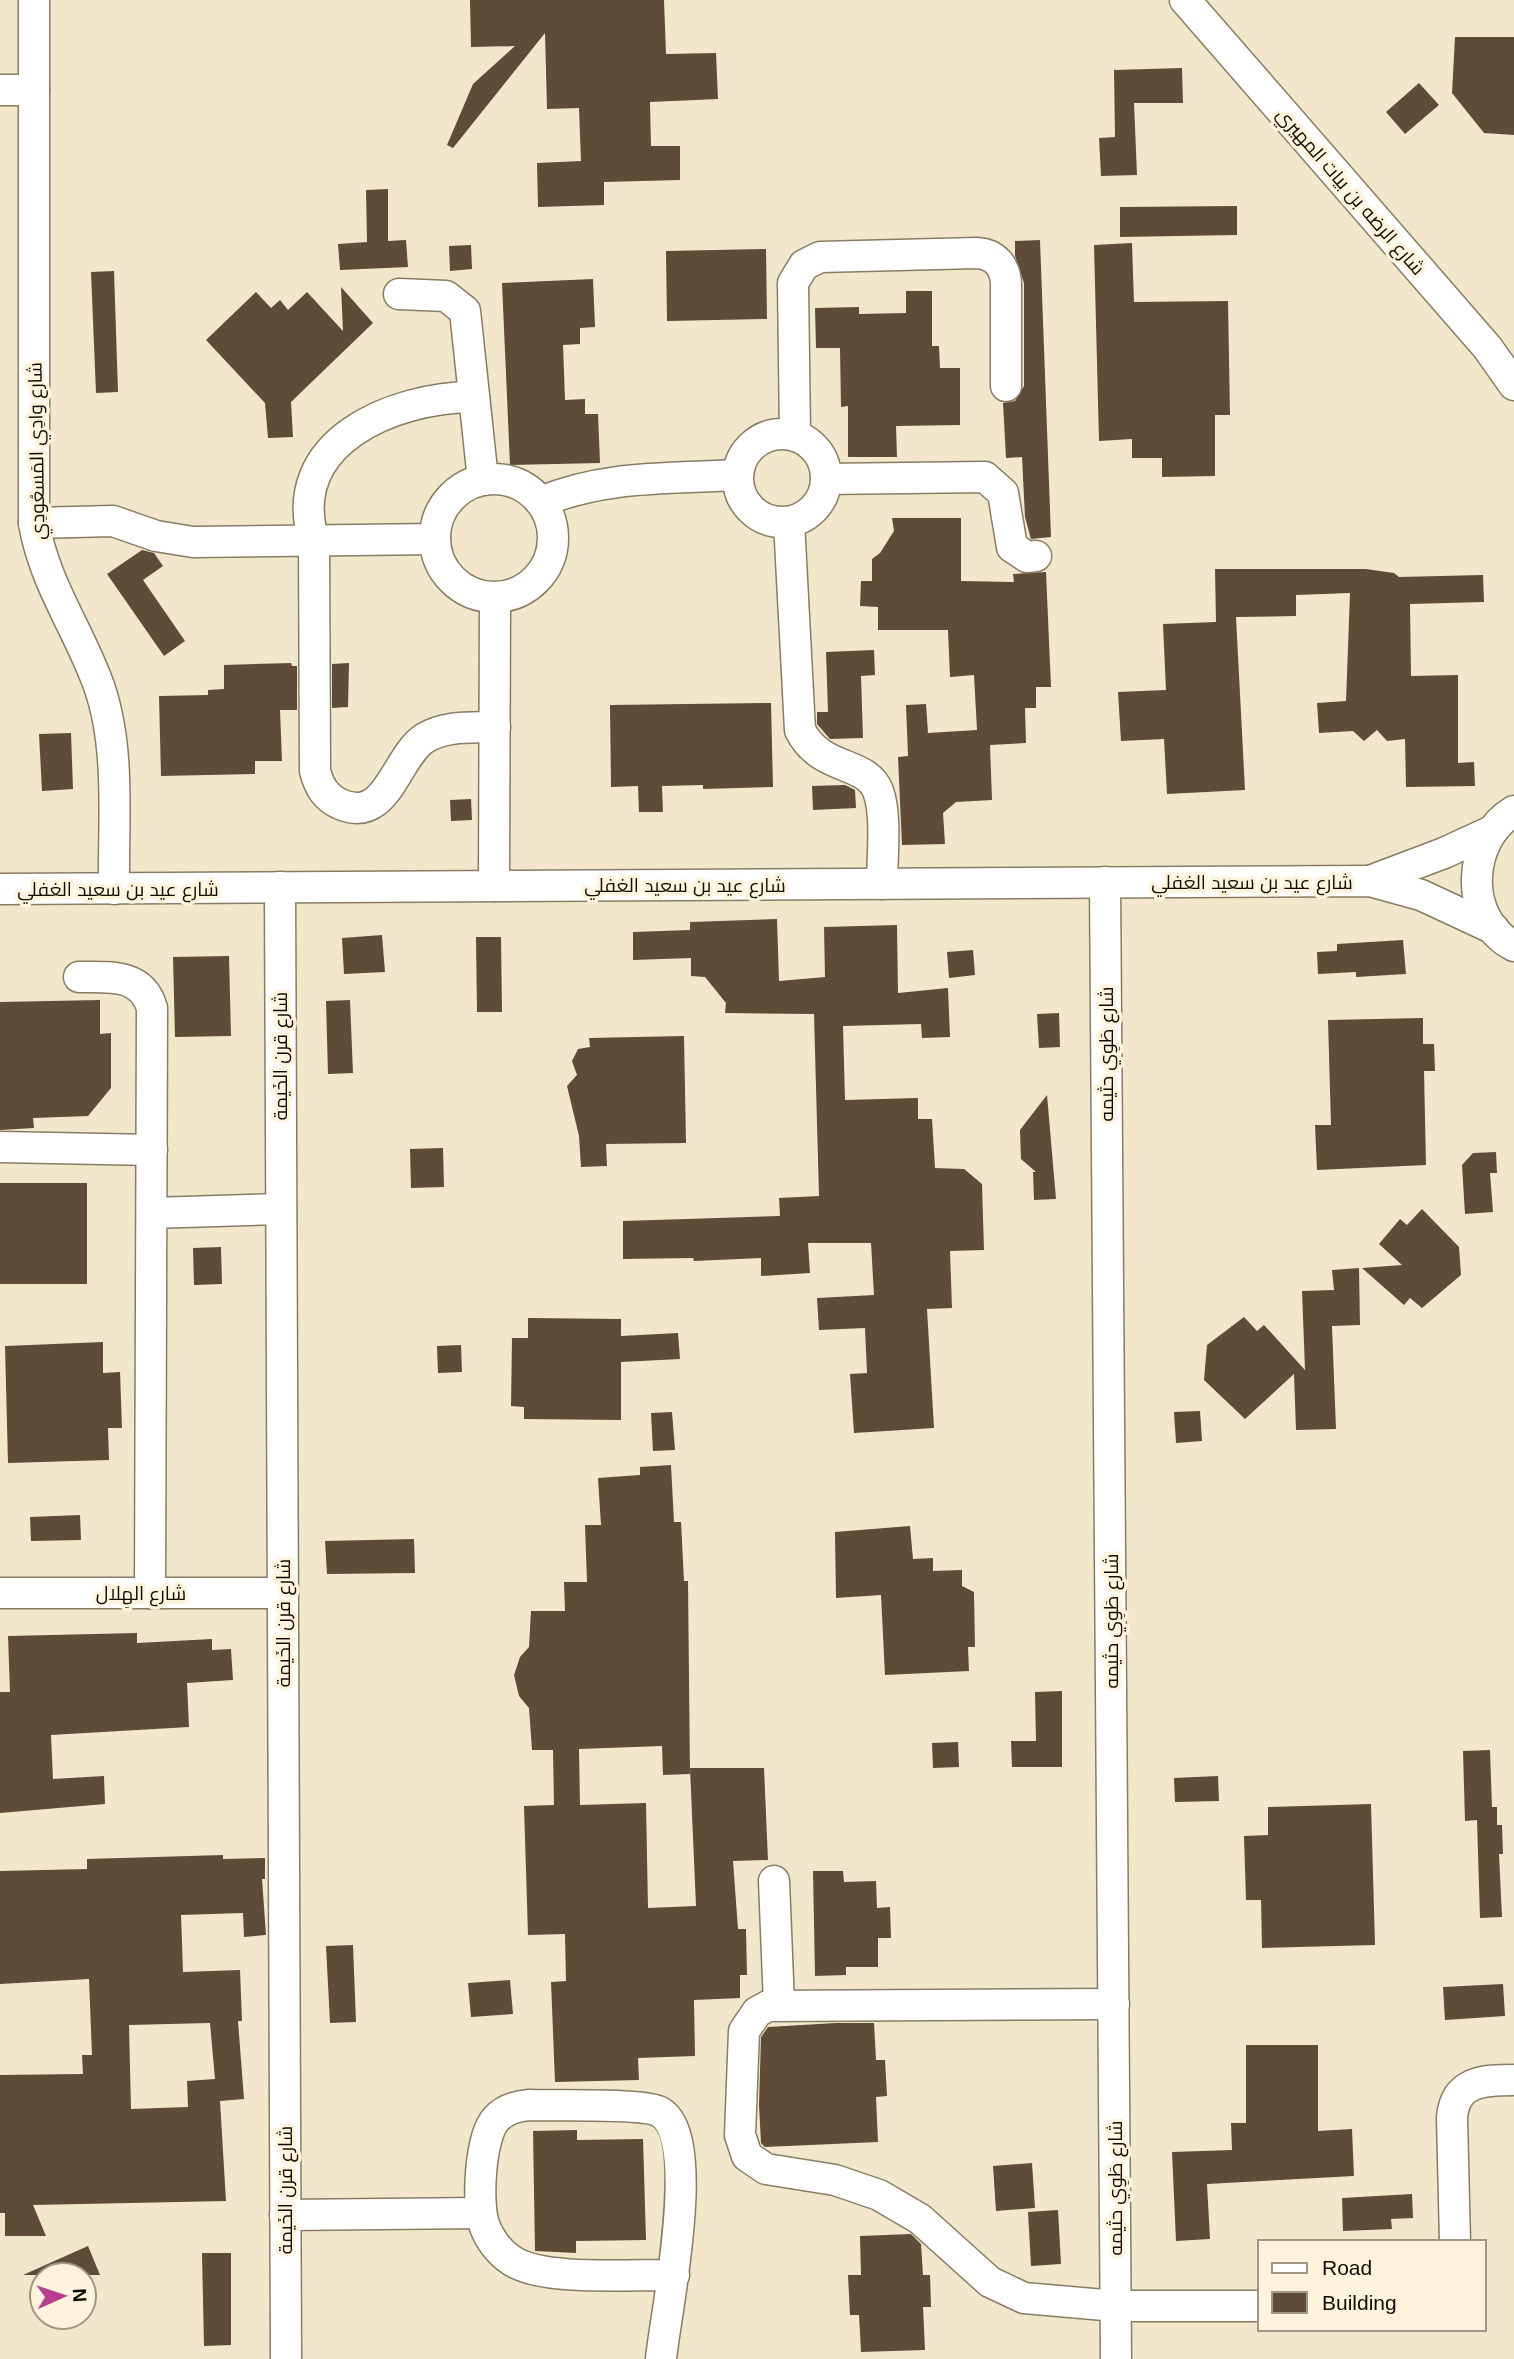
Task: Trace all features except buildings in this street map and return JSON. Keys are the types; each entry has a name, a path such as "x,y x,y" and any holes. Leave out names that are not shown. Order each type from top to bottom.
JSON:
{"street":[{"name":"شارع وادِي المَسعُودِي","path":"34,0 34,523 46,572 92,670 105,709 112,757 114,889"},
{"name":"شارع الرضه بن بيات المهيري","path":"1185,0 1487,347 1514,385"},
{"path":"0,90 34,90"},
{"path":"795,436 793,283 804,265 820,257 977,253 996,259 1005,274 1006,283 1006,386"},
{"path":"399,295 446,296 465,310 483,480"},
{"path":"474,397 449,397 403,407 364,426 333,448 321,462 309,492 309,525 314,541 315,771 324,793 346,806 370,805 389,789 408,753 428,736 453,728 495,727"},
{"path":"769,435 795,436 806,441 821,457 826,480 817,506 806,515 789,522 766,520 754,513 738,489 737,475 747,450 757,442 769,435"},
{"path":"541,502 598,484 737,475"},
{"path":"826,480 985,477 999,486 1003,494 1012,547 1027,557 1036,556"},
{"path":"483,480 515,483 541,502 553,532 548,564 526,589 511,596 481,596 458,585 441,564 435,539 440,515 454,495 483,480"},
{"path":"34,523 113,521 156,536 192,542 435,539"},
{"path":"789,522 800,730 816,753 866,775 878,792 882,884"},
{"path":"494,886 495,598"},
{"path":"1506,815 1476,869 1477,890 1483,911 1507,943"},
{"name":"شارع عيد بن سعيد الغفلي","path":"1370,881 1444,853 1506,815"},
{"name":"شارع عيد بن سعيد الغفلي","path":"0,889 1370,881 1433,900 1507,943"},
{"name":"شارع طَوِي حثيمه","path":"1105,883 1116,2359"},
{"name":"شارع قرن الخَيمة","path":"280,887 286,2359"},
{"path":"79,976 128,980 144,990 153,1018 150,1593"},
{"path":"0,1147 152,1150"},
{"path":"152,1213 281,1209"},
{"name":"شارع الهِلال","path":"0,1593 283,1593"},
{"path":"774,1881 779,2005"},
{"path":"1114,2004 768,2006 749,2020 742,2042 742,2146 755,2164 766,2169 835,2179 879,2195 920,2219 972,2269 1010,2292 1040,2301 1116,2306 1258,2306"},
{"path":"1455,2240 1452,2118 1456,2100 1461,2092 1476,2082 1514,2080"},
{"path":"662,2359 674,2275 678,2226 679,2144 674,2125 659,2111 649,2108 529,2105 503,2112 495,2119 485,2139 481,2213 491,2240 501,2252 523,2267 550,2273 674,2275"},
{"path":"285,2215 481,2213"}]}
